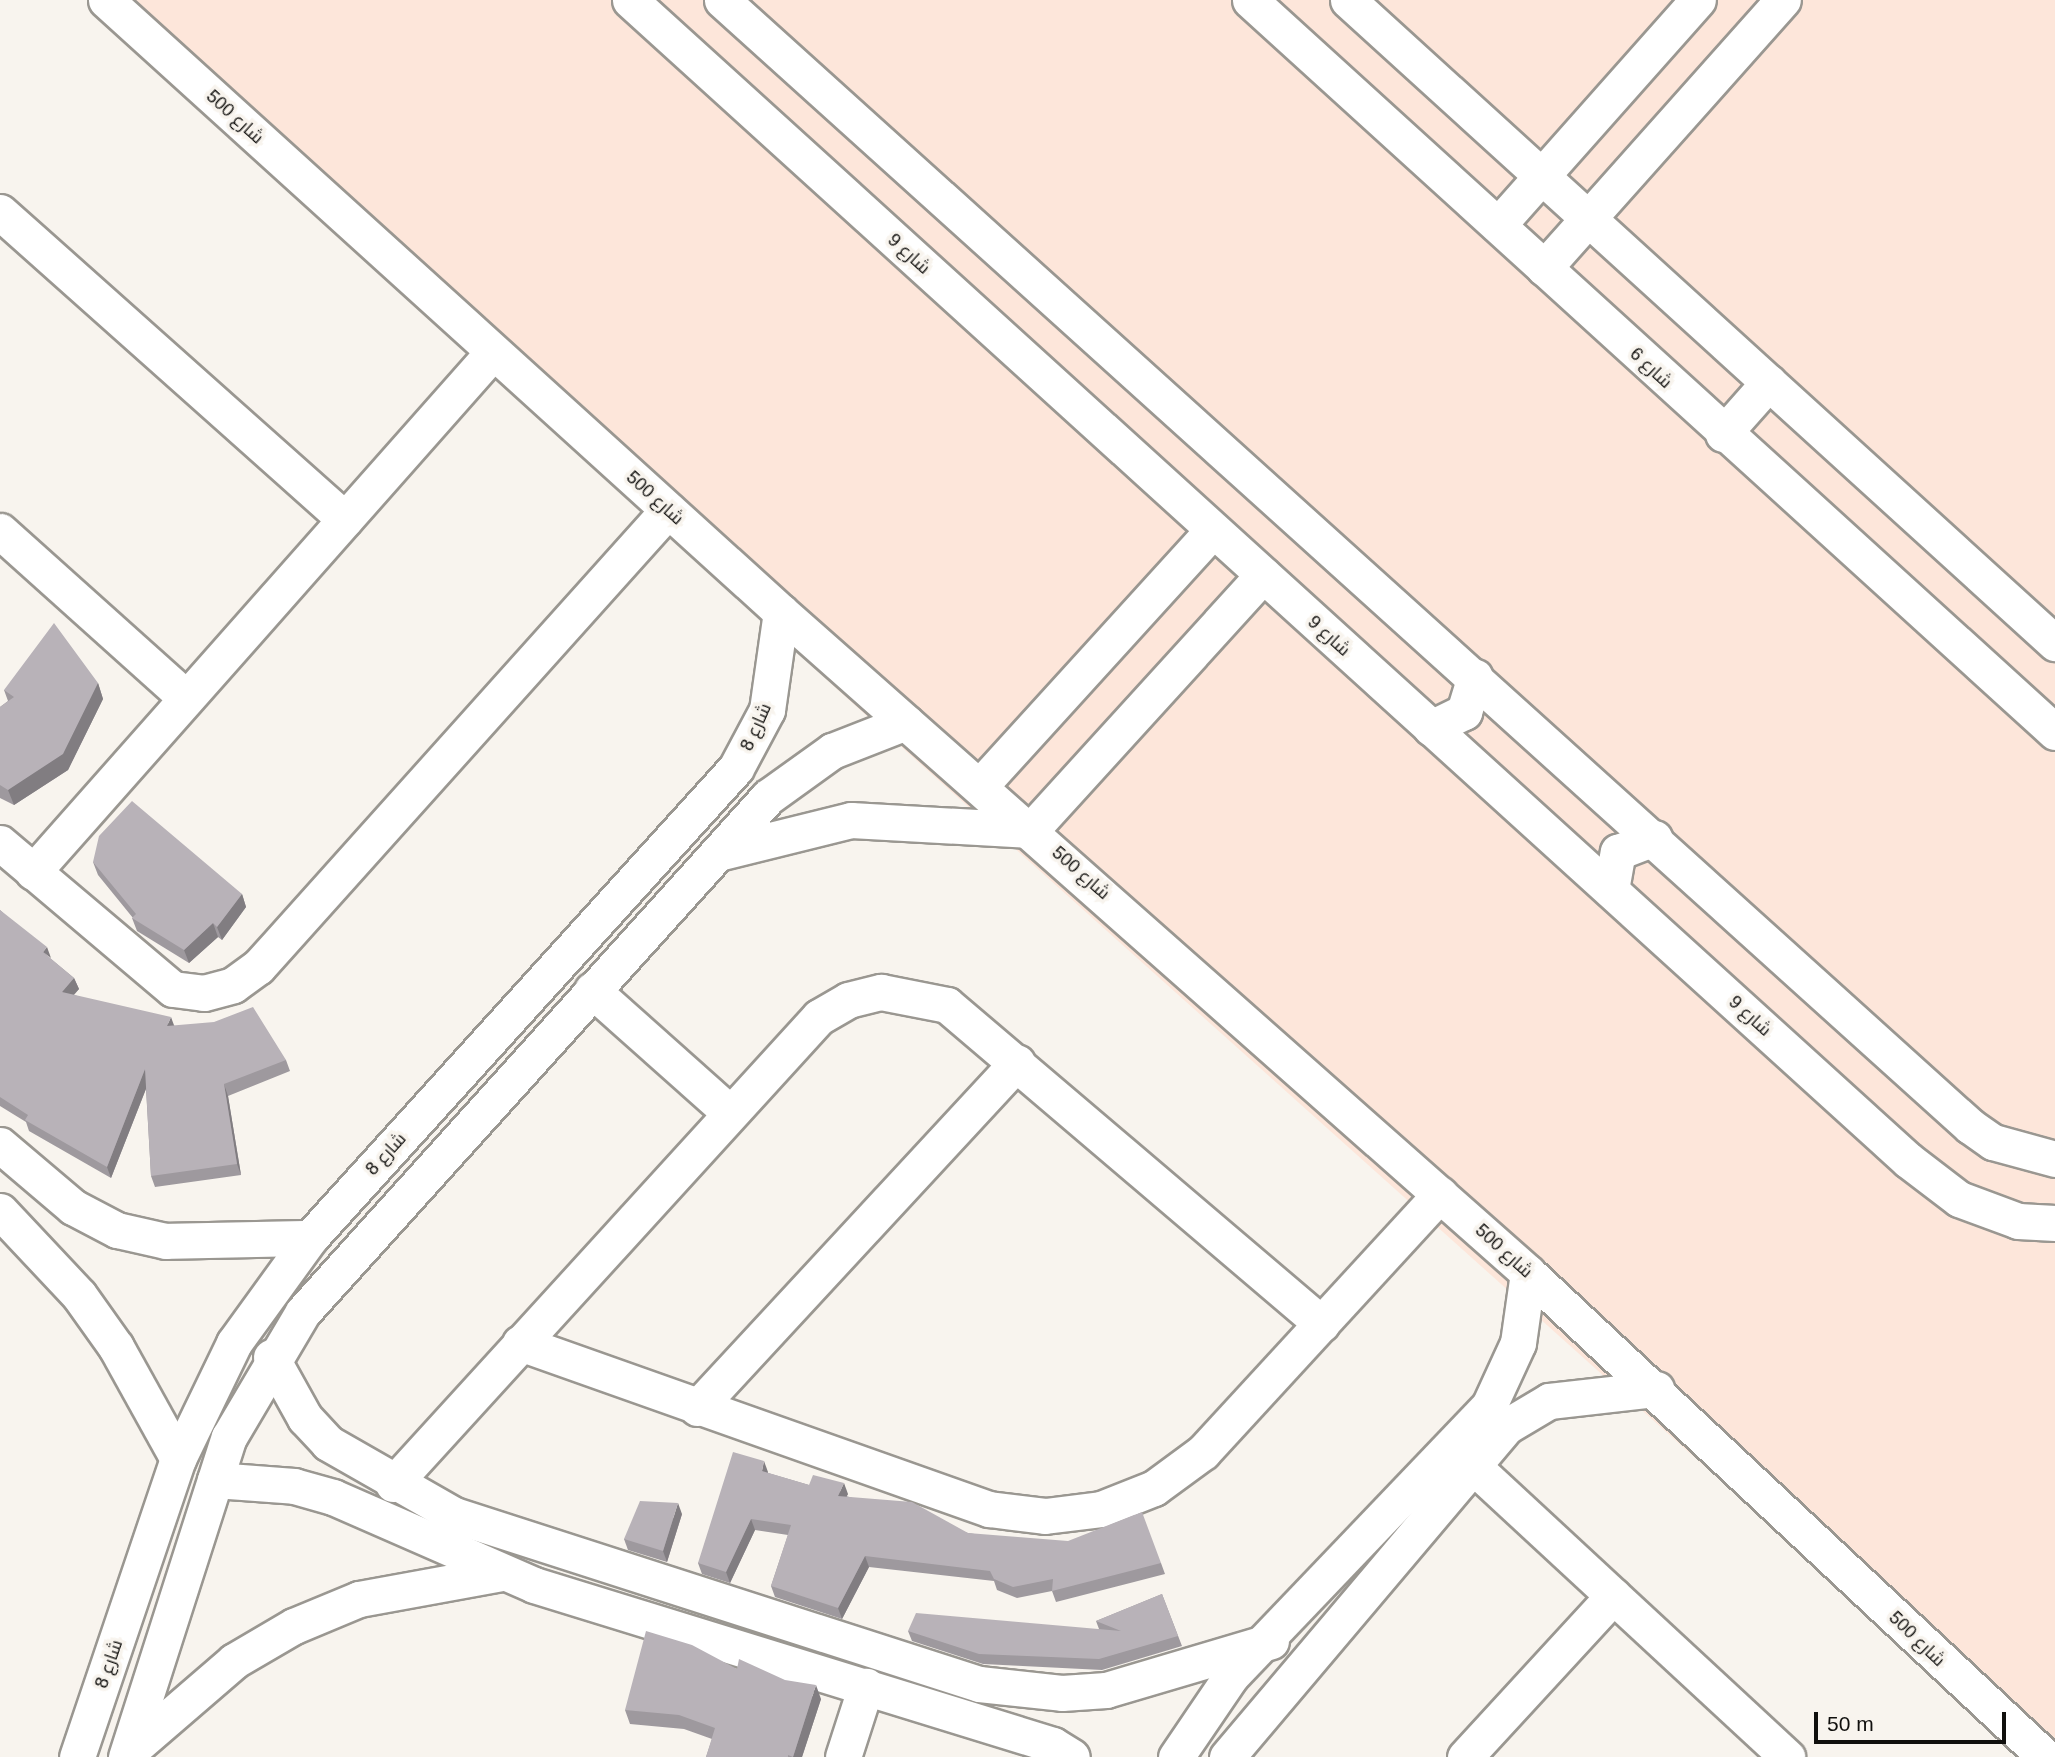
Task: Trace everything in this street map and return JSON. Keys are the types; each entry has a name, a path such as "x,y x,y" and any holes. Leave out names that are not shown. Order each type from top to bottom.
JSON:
{"street":[{"name":"شارع 500","path":"106,0 781,612 1031,830 1528,1273 1656,1389 2045,1757"},
{"name":"شارع 9","path":"629,0 1928,1176 1959,1199 2018,1221 2055,1223"},
{"path":"722,0 1654,838 1970,1126 1993,1142 2055,1159"},
{"name":"شارع 6","path":"1250,0 1723,434 2055,732"},
{"path":"1348,0 2055,643"},
{"path":"1498,225 1698,0"},
{"path":"1544,268 1783,0"},
{"path":"0,212 345,519"},
{"path":"33,872 493,352"},
{"path":"1723,434 1769,382"},
{"path":"0,843 173,989 204,993 233,985 258,967 668,510"},
{"path":"980,786 1213,530"},
{"path":"0,531 186,698"},
{"path":"719,853 851,820 1031,830 1263,575"},
{"name":"شارع 8","path":"77,1757 178,1460 234,1343 310,1238 736,768 767,710 781,612"},
{"path":"1431,728 1464,712 1475,677"},
{"path":"127,1755 229,1437 271,1357 411,1188 719,853 799,772 906,722"},
{"path":"1611,890 1618,852 1654,838"},
{"path":"592,990 730,1113"},
{"path":"370,1513 389,1482 819,1017 881,992 947,1005 1322,1324"},
{"path":"697,1408 1017,1063"},
{"path":"0,1145 73,1207 117,1230 166,1241 310,1238"},
{"path":"379,1161 411,1188"},
{"path":"520,1343 697,1408 989,1508 1045,1516 1101,1509 1154,1488 1203,1451 1440,1194"},
{"path":"0,1211 38,1246 94,1316 178,1460"},
{"path":"1227,1757 1474,1467 1510,1402 1528,1273"},
{"path":"271,1357 313,1426 389,1482 514,1539 817,1653 866,1686 1054,1745 1072,1757"},
{"path":"1176,1757 1231,1676 1271,1641 1510,1402 1656,1389"},
{"path":"1474,1467 1787,1757"},
{"path":"215,1480 295,1486 370,1513 502,1573 817,1653 979,1684 1062,1693 1106,1690 1271,1641"},
{"path":"127,1755 234,1661 294,1626 359,1599 502,1573"},
{"path":"1465,1757 1613,1596"},
{"path":"968,1718 979,1684"},
{"path":"843,1757 866,1686"}],"shaded area":[{"path":"94,0 2055,0 2055,1757 2029,1757 838,690"}],"building":[{"path":"54,623 98,683 63,754 8,790 0,785 0,707 14,697 4,690"},
{"path":"132,801 242,894 217,927 213,923 184,950 132,918 136,914 93,862 99,836"},
{"path":"0,910 47,947 43,952 74,978 62,992 171,1017 167,1026 214,1022 253,1007 286,1060 224,1084 237,1164 151,1176 145,1069 107,1167 25,1120 28,1115 0,1097"},
{"path":"733,1452 764,1461 762,1471 809,1485 813,1475 844,1483 838,1496 912,1502 968,1533 1068,1541 1142,1512 1161,1563 1052,1591 1053,1579 1013,1587 994,1579 990,1571 865,1556 838,1608 771,1586 791,1525 751,1519 726,1572 698,1563"},
{"path":"640,1501 678,1503 663,1551 624,1539"},
{"path":"1162,1594 1178,1636 1099,1659 979,1654 908,1631 916,1613 1121,1631 1096,1621"},
{"path":"646,1631 692,1645 737,1669 739,1659 785,1680 816,1685 793,1757 706,1757 715,1728 679,1715 625,1710"}]}
